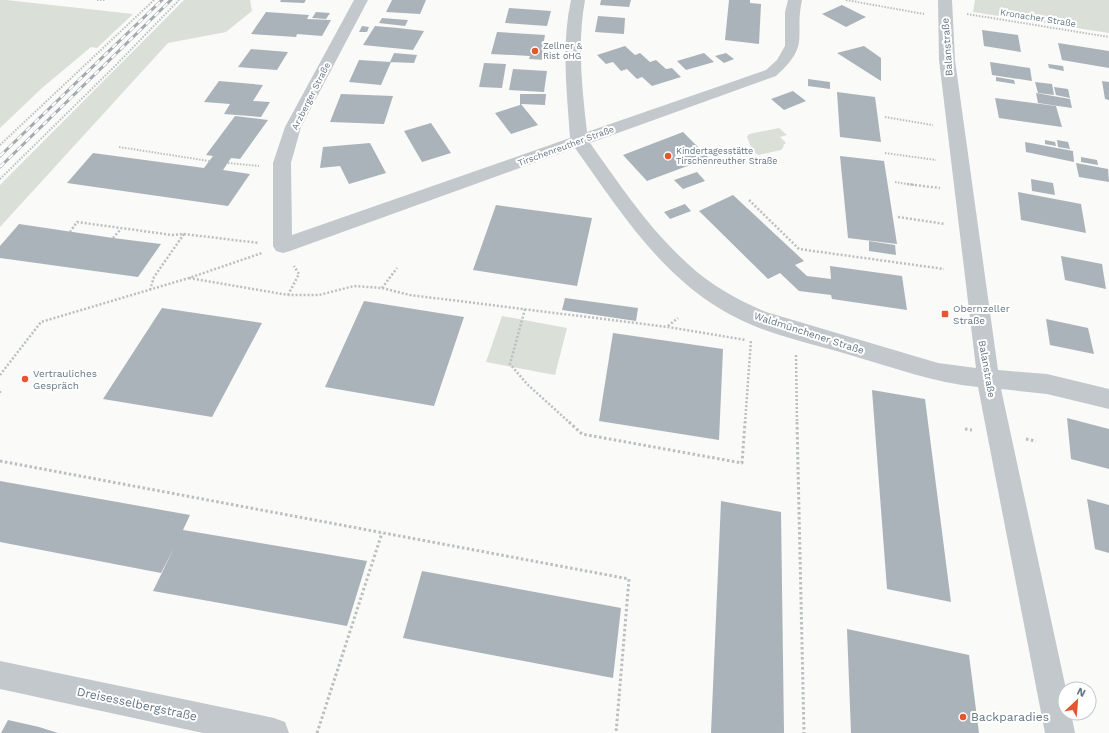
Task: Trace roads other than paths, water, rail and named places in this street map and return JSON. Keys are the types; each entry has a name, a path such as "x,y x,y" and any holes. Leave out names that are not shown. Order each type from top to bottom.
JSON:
{"street":[{"name":"Arzberger Straße","path":"283,246 282,167 293,127 361,0"},
{"path":"578,0 574,20 572,63 579,141"},
{"name":"Tirschenreuther Straße","path":"283,246 771,73 785,62 793,49 793,6 795,0"},
{"name":"Balanstraße","path":"945,0 947,60 988,379 1060,733"},
{"name":"Waldmünchener Straße","path":"579,141 637,222 681,270 708,291 734,307 760,319 795,331 938,372 957,376 988,379"},
{"path":"988,379 1047,384 1109,399"},
{"name":"Dreisesselbergstraße","path":"0,676 274,733"}],"railway":[{"path":"0,156 162,0"},
{"path":"0,167 171,0"}],"place":[{"name":"Zellner & Rist oHG","path":"535,51"},
{"name":"Kindertagesstätte Tirschenreuther Straße","path":"668,156"},
{"name":"Obernzeller Straße","path":"945,314"},
{"name":"Vertrauliches Gespräch","path":"25,379"},
{"name":"Backparadies","path":"963,717"}]}
